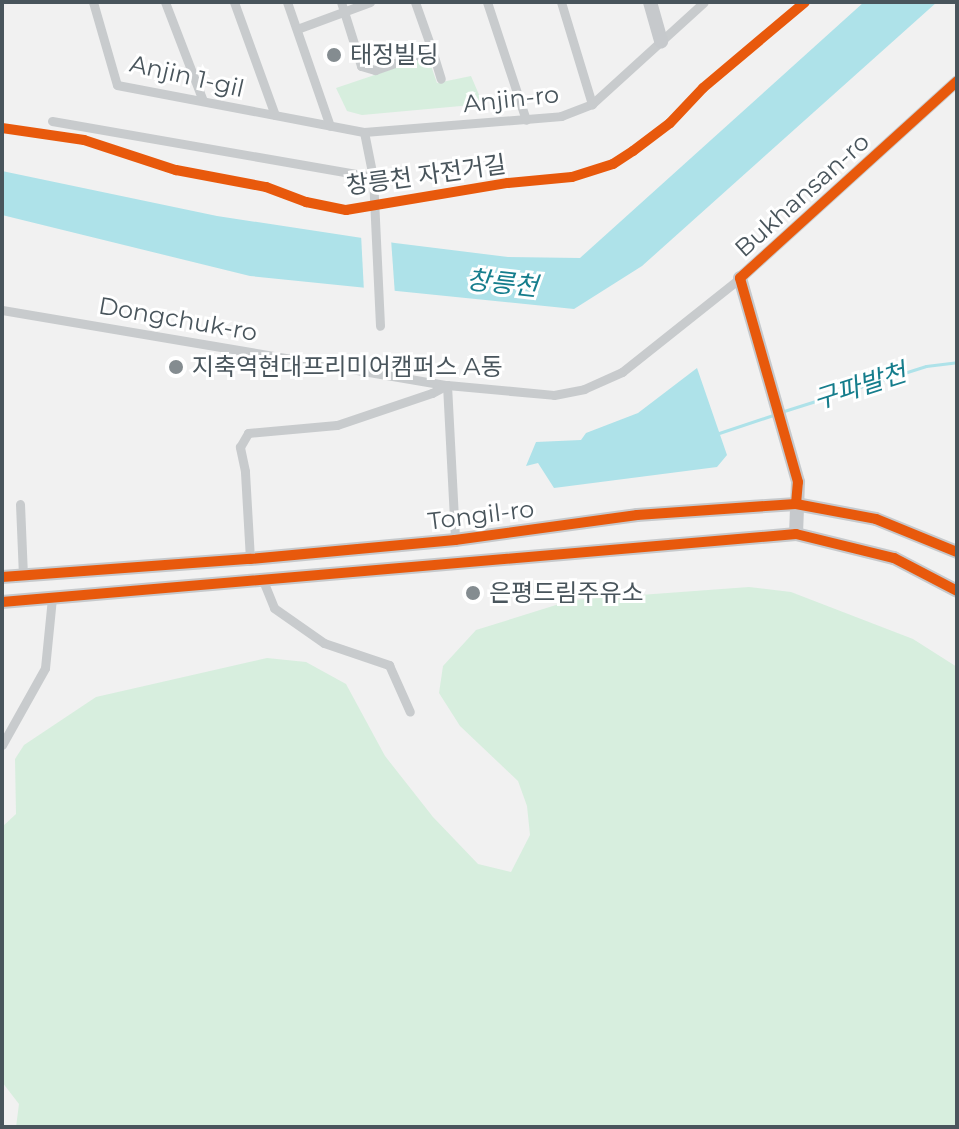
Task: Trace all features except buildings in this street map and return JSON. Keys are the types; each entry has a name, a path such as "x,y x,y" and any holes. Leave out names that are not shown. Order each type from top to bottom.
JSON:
{"main road":[{"path":"650,2 661,41"},
{"name":"Bukhansan-ro","path":"796,534 798,482 740,278 957,81"},
{"name":"Tongil-ro","path":"2,577 250,559 455,540 637,515 796,504 876,519 957,552"},
{"name":"Tongil-ro","path":"2,602 796,534 894,558 957,591"}],"street":[{"name":"Anjin 1-gil","path":"93,2 117,85 330,126"},
{"path":"165,2 203,101"},
{"path":"234,2 275,115"},
{"path":"287,2 330,126"},
{"path":"297,29 342,7 370,2"},
{"path":"415,2 441,79"},
{"path":"487,2 526,120"},
{"path":"561,2 592,104"},
{"name":"Anjin-ro","path":"330,126 364,132 561,116 592,104 704,2"},
{"path":"342,7 361,66 375,70 432,50"},
{"path":"52,121 373,177"},
{"path":"364,132 373,177 380,326"},
{"name":"Dongchuk-ro","path":"2,310 447,385 521,395 554,395 584,389 622,372 740,278"},
{"path":"250,559 240,447 248,433 337,425 447,385 455,540"},
{"path":"20,504 23,575"},
{"path":"262,578 274,608 324,643 389,665 410,712"},
{"path":"2,745 45,668 52,598"}],"green space":[{"path":"428,57 437,83 471,76 483,104 362,115 347,111 336,88"},
{"path":"749,587 791,592 913,639 957,667 957,1127 16,1127 19,1104 2,1082 2,827 16,814 15,759 24,745 96,697 267,658 306,662 346,684 385,756 433,817 478,864 511,872 530,835 527,806 518,781 460,726 439,693 443,666 476,630 572,600"}],"water":[{"name":"창릉천","path":"864,2 937,2 642,266 574,309 250,276 2,215 2,171 217,216 395,243 508,257 580,258"},
{"path":"697,368 727,455 717,467 554,488 538,463 526,466 536,442 581,440 586,433 638,413"}],"pier":[{"path":"361,234 391,239 395,295 364,292"}],"waterway":[{"name":"구파발천","path":"784,411 926,366 957,362"},
{"name":"구파발천","path":"719,433 773,415"}],"cycle path":[{"name":"창릉천 자전거길","path":"2,128 84,140 176,170 266,187 306,202 346,210 508,183 572,177 613,164 633,151 670,123 703,88 805,2"},
{"path":"796,504 798,482 740,278 957,81"},
{"path":"2,577 250,559 455,540 637,515 796,504 876,519 957,552"},
{"path":"2,602 796,534 894,558 957,591"}],"place":[{"name":"태정빌딩","path":"334,55"},
{"name":"지축역현대프리미어캠퍼스 A동","path":"176,367"},
{"name":"은평드림주유소","path":"473,593"}]}
